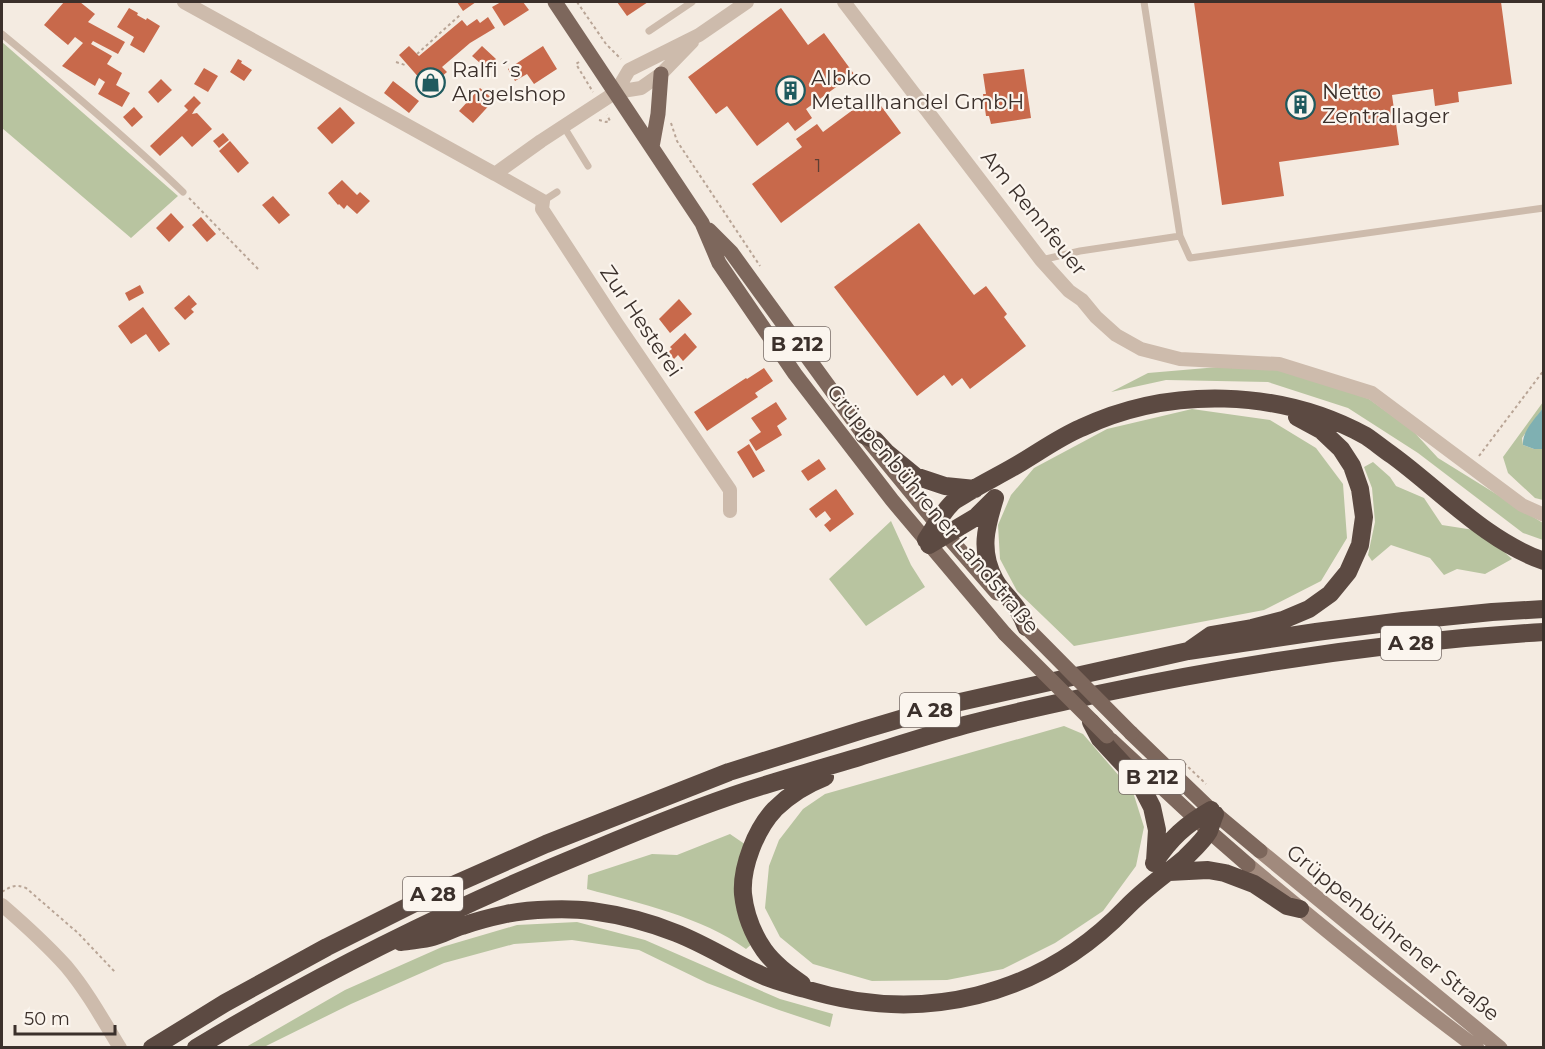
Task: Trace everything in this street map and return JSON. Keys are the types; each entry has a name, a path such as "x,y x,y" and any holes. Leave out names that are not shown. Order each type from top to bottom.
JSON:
{"highway":[{"path":"942,529 953,502 1051,444 1112,415 1156,403 1196,399 1256,401 1299,409 1331,419 1367,437 1411,469 1476,522 1506,543 1544,561"},
{"path":"1188,651 1211,635 1283,620 1309,609 1330,594 1342,580 1360,545 1364,517 1360,489 1352,466 1341,449 1322,430 1300,418 1256,401"},
{"path":"864,435 874,440 915,476 945,486 975,489"},
{"path":"927,543 942,529 976,517 995,498 1020,464"},
{"path":"995,498 986,526 985,538 989,566 995,581 1019,611 1026,627"},
{"name":"A 28","path":"152,1047 225,1003 327,947 435,893 546,844 729,772 951,704 1188,651 1403,621 1544,609"},
{"name":"A 28","path":"196,1047 237,1023 454,910 642,830 744,792 965,725 1172,678 1362,649 1474,636 1544,632"},
{"path":"1090,720 1132,772 1152,807 1162,866"},
{"path":"813,992 778,966 765,951 748,917 743,894 749,855 759,831 775,810 795,793 830,775 904,752 918,739"},
{"path":"384,945 431,937 509,913 548,910 591,911 640,921 677,933 767,978 813,992 848,1000 893,1004 965,999 997,991 1042,972 1086,943 1114,921 1136,898 1162,866 1178,833 1208,818"},
{"path":"1162,866 1225,873 1254,884 1287,906 1300,909"}],"main road":[{"name":"Grüppenbührener Landstraße","path":"555,2 702,223 719,263 795,374 927,543 1005,634 1090,720"},
{"path":"652,147 659,105 661,74"},
{"name":"Grüppenbührener Landstraße","path":"702,223 731,252 864,435 942,529 1026,627 1131,733 1248,865"},
{"name":"Grüppenbührener Landstraße","path":"1103,738 1208,818 1260,851"},
{"name":"Grüppenbührener Straße","path":"1260,851 1500,1047"},
{"name":"Grüppenbührener Straße","path":"1248,865 1300,909 1478,1047"}],"street":[{"path":"184,2 543,201"},
{"path":"616,92 629,70 699,35 747,2"},
{"name":"Am Rennfeuer","path":"844,2 1041,260 1069,291 1082,300 1096,317 1116,335 1141,349 1180,359 1279,364 1372,393 1522,505 1544,515"},
{"path":"495,174 616,92 641,88 661,74 699,35"},
{"name":"Zur Hesterei","path":"543,201 542,209 730,490 730,511"},
{"path":"2,905 66,967 88,996 120,1047"}],"lane":[{"path":"649,31 692,2"},
{"path":"1144,2 1180,236 1190,258 1544,208"},
{"path":"2,34 134,145 183,192"},
{"path":"564,127 588,166"},
{"path":"543,201 557,192"},
{"path":"1041,260 1180,236"}],"path":[{"path":"577,2 606,44 620,57"},
{"path":"417,54 460,15"},
{"path":"396,62 405,65 406,63"},
{"path":"659,105 668,109 677,141 761,267"},
{"path":"183,192 260,272"},
{"path":"1471,466 1544,370"},
{"path":"2,892 10,886 19,885 26,888 78,933 115,972"}],"green space":[{"path":"2,42 178,196 131,238 2,128"},
{"path":"1230,366 1286,370 1369,399 1413,431 1438,458 1543,523 1543,540 1523,533 1418,453 1348,408 1268,382 1166,380 1111,392 1148,373"},
{"path":"1543,402 1543,408 1522,438 1523,445 1543,449 1543,500 1535,498 1508,473 1503,457"},
{"path":"1192,409 1270,420 1316,448 1343,484 1347,538 1321,581 1264,610 1074,646 1017,591 1000,559 998,525 1011,495 1034,468 1107,429"},
{"path":"1373,462 1390,477 1396,486 1424,498 1442,525 1474,530 1493,542 1512,559 1485,574 1457,569 1444,575 1430,558 1391,545 1372,561 1368,555 1375,522 1372,488 1364,467"},
{"path":"891,521 911,565 925,587 866,626 829,579"},
{"path":"1064,726 1083,734 1133,792 1144,827 1136,866 1103,911 1055,943 1003,969 947,980 872,981 813,964 780,937 765,908 769,866 779,840 803,809 825,794"},
{"path":"730,834 749,847 753,943 746,949 710,928 670,912 587,889 588,875 652,854 677,855"},
{"path":"577,922 645,940 780,999 833,1014 830,1027 707,983 639,950 572,940 514,944 444,963 351,1004 264,1047 246,1047 345,990 442,947 517,925"}],"water":[{"path":"1543,408 1543,449 1523,445 1527,430"}],"building":[{"path":"64,2 80,2 95,14 88,22 125,42 118,54 93,41 91,44 112,56 107,64 122,73 116,85 130,93 122,107 98,94 105,82 99,78 95,86 62,66 83,43 75,37 68,45 44,25"},
{"path":"457,2 476,2 463,11"},
{"path":"501,2 523,2 529,10 504,26 492,7"},
{"path":"617,2 648,2 627,16"},
{"name":"Netto Zentrallager","path":"1194,2 1501,2 1512,84 1458,92 1459,102 1435,106 1433,89 1392,95 1399,145 1279,162 1284,196 1222,205"},
{"path":"129,8 138,13 137,15 160,26 144,53 130,45 134,37 117,27"},
{"path":"781,8 808,45 824,33 854,74 806,109 812,118 795,131 788,122 757,146 727,106 716,114 688,77"},
{"path":"488,17 495,28 470,43 442,67 447,72 428,88 399,55 409,46 419,56 462,20 467,26 477,19 480,23"},
{"path":"482,46 496,59 487,69 472,56"},
{"path":"543,46 557,69 534,84 527,74 515,81 508,69"},
{"path":"238,59 252,70 244,81 230,72"},
{"path":"204,68 218,76 208,92 194,84"},
{"path":"1024,69 1031,118 991,124 989,116 986,116 983,74"},
{"path":"161,79 172,90 158,103 148,92"},
{"path":"393,81 419,101 409,113 384,93"},
{"path":"480,88 494,100 473,123 459,111"},
{"path":"873,95 901,133 781,223 752,184 802,147 796,139 817,124 823,132"},
{"path":"194,96 201,103 192,114 197,113 212,129 192,147 182,136 160,156 150,146 188,110 184,106"},
{"path":"134,107 143,117 132,127 123,117"},
{"path":"340,107 355,123 332,144 317,128"},
{"path":"223,133 229,140 219,148 213,141"},
{"path":"230,141 249,163 238,173 219,151"},
{"path":"342,180 357,195 360,192 370,201 357,214 347,205 344,209 338,205 328,193"},
{"path":"273,196 290,215 279,224 262,205"},
{"path":"171,213 184,227 169,242 156,228"},
{"path":"201,217 216,234 207,242 192,225"},
{"path":"919,223 974,295 986,286 1007,314 1004,317 1026,346 970,389 962,378 952,386 944,375 917,396 834,287"},
{"path":"140,285 144,293 129,301 125,293"},
{"path":"189,295 197,304 191,309 194,312 185,320 174,308"},
{"path":"679,299 692,314 670,333 659,319"},
{"path":"143,307 170,344 159,352 146,334 131,344 118,326"},
{"path":"685,333 697,347 683,361 678,355 674,359 668,352 672,349 670,347"},
{"path":"764,368 773,381 755,393 758,397 707,431 694,412"},
{"path":"776,402 787,419 777,426 782,435 756,451 749,440 761,432 751,418"},
{"path":"749,444 765,471 753,478 737,452"},
{"path":"819,459 826,469 808,481 801,471"},
{"path":"836,489 854,514 830,532 824,525 831,519 825,511 816,518 809,509"}],"place":[{"name":"Ralfi´s Angelshop","path":"431,82"},
{"name":"Albko Metallhandel GmbH","path":"790,90"},
{"name":"Netto Zentrallager","path":"1301,104"}]}
